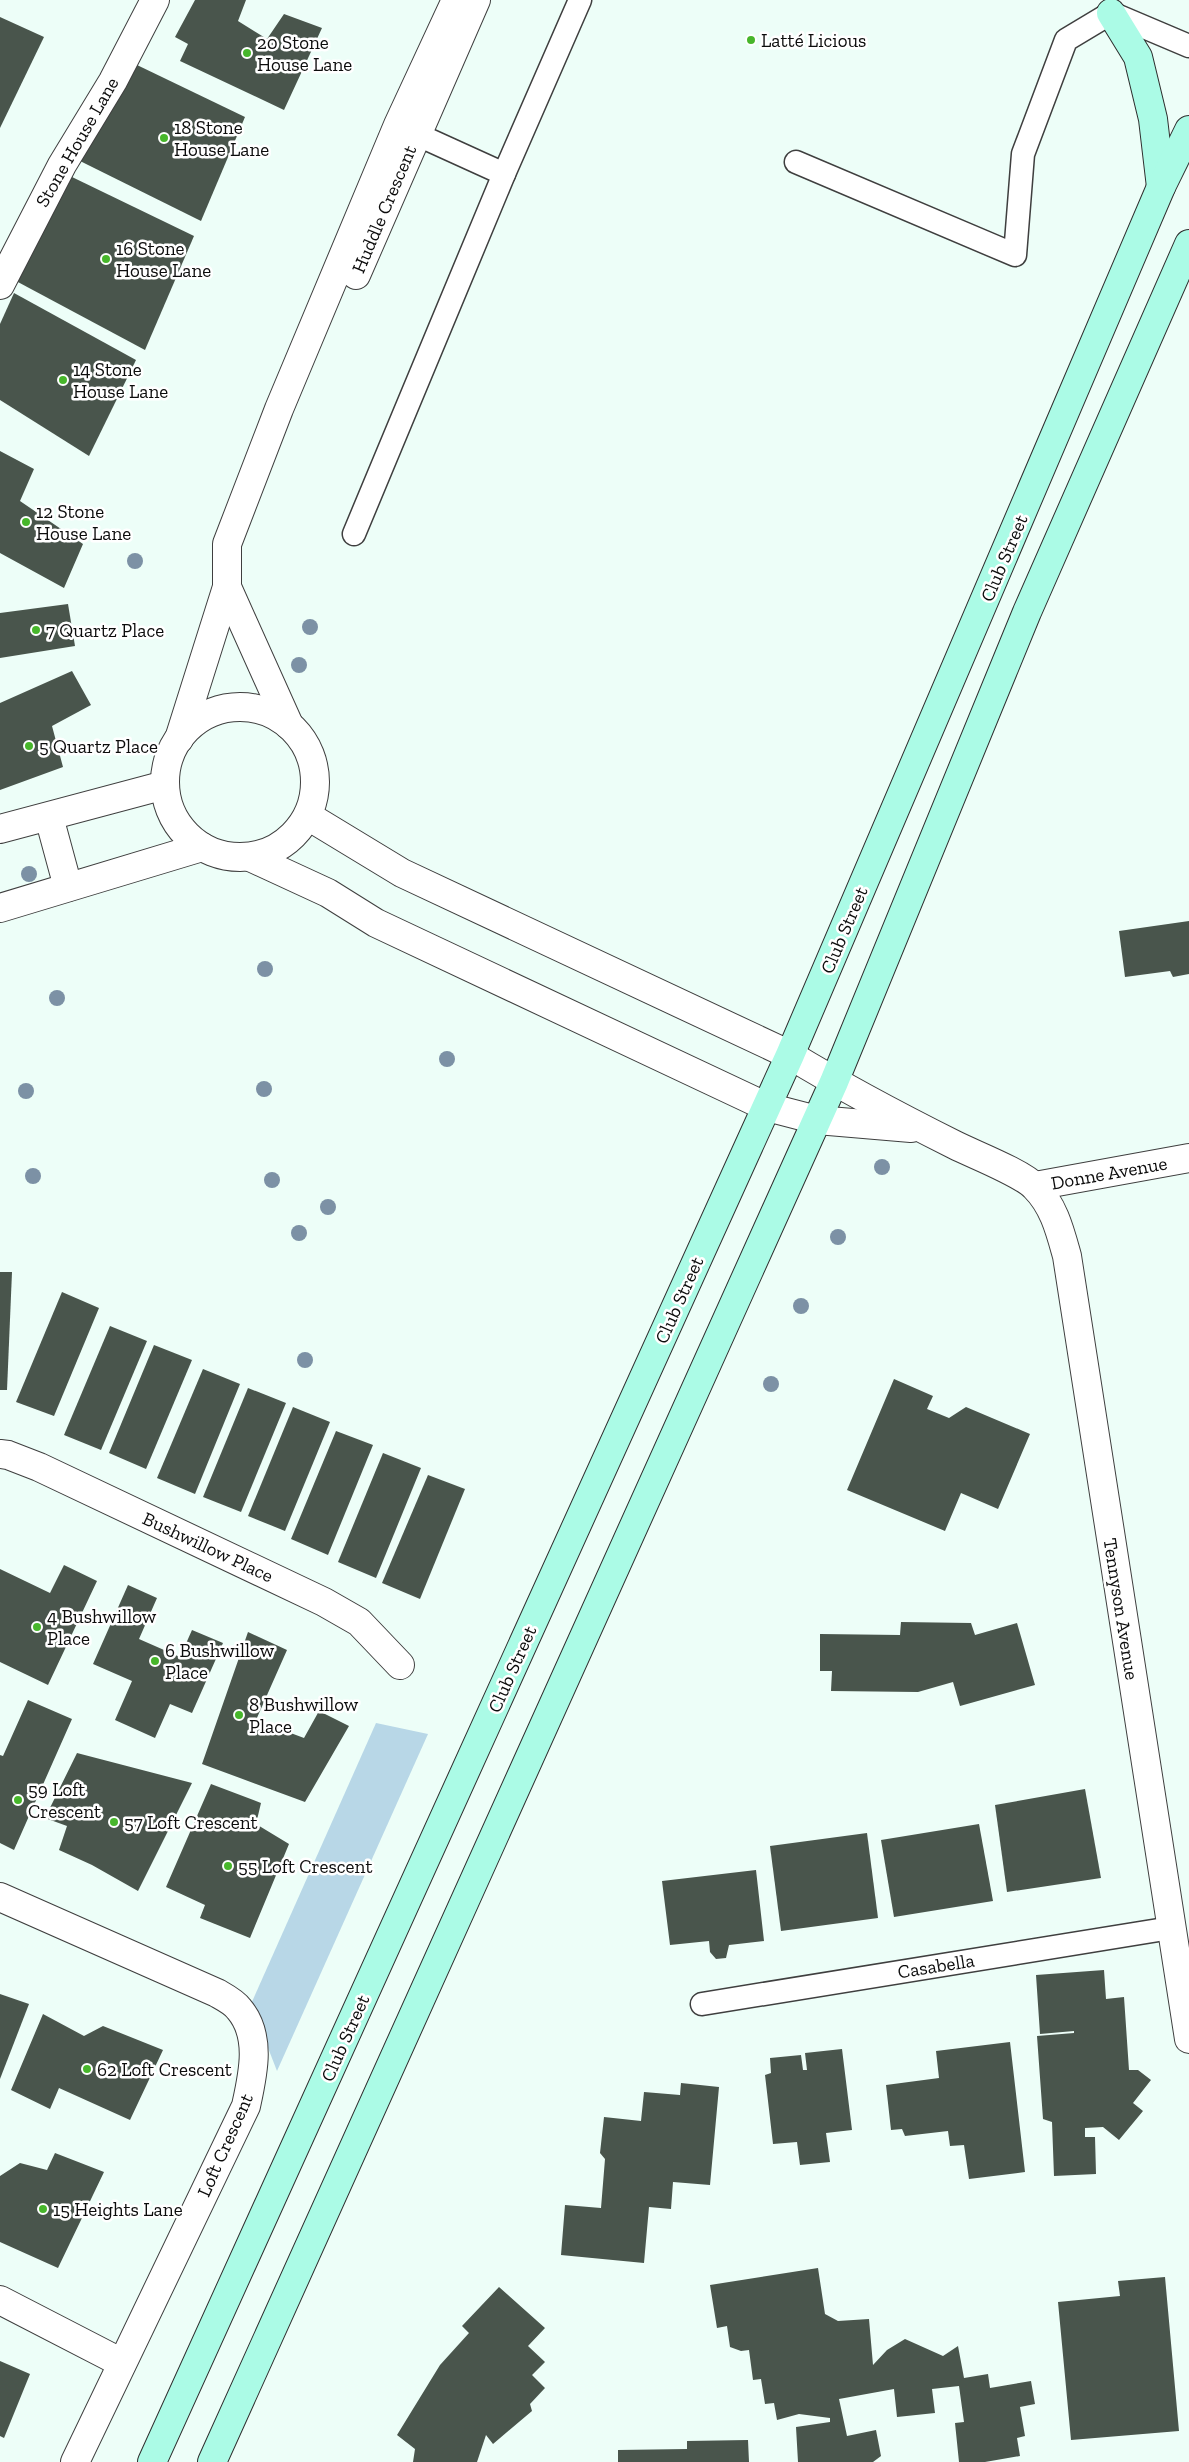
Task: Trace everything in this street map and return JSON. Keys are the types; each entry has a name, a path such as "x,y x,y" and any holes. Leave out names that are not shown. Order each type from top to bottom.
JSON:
{"main road":[{"path":"1111,13 1138,57 1153,120 1161,187"},
{"name":"Club Street","path":"152,2462 767,1107 1161,187 1189,130"},
{"path":"212,2462 834,1082 1027,612 1189,244"}],"street":[{"name":"Stone House Lane","path":"0,285 58,172 113,80 155,0"},
{"name":"Huddle Crescent","path":"227,587 227,544 278,409 398,125 456,0"},
{"name":"Huddle Crescent","path":"278,409 319,362 416,134 476,0"},
{"path":"227,587 289,725 305,744 314,767 315,792 308,816 294,835 274,850 250,857 225,856 202,847 183,831 170,809 165,785 168,761 179,739 227,587"},
{"path":"179,739 196,722 219,710 243,707 268,712 289,725"},
{"path":"0,829 165,785"},
{"name":"Donne Avenue","path":"308,816 402,873 790,1055 834,1082 923,1129 1020,1176 1035,1186 1189,1158"},
{"path":"49,817 68,887"},
{"path":"0,908 202,847"},
{"name":"Donne Avenue","path":"250,857 328,893 376,923 767,1107 817,1120 923,1129"},
{"name":"Tennyson Avenue","path":"1035,1186 1052,1210 1067,1256 1189,2038"},
{"name":"Bushwillow Place","path":"0,1454 8,1455 39,1467 324,1602 360,1622 400,1665"},
{"name":"Loft Crescent","path":"0,1896 217,1992 239,2009 252,2035 254,2070 246,2106 75,2462"},
{"path":"0,2300 122,2364"}],"lane":[{"path":"354,534 504,174 580,0"},
{"path":"796,162 1015,256 1023,154 1066,40 1111,13 1189,46"},
{"path":"416,134 504,174"},
{"name":"Casabella","path":"702,2004 1171,1928"}],"shaded area":[{"path":"376,1723 428,1734 277,2071 251,2004"}],"building":[{"name":"20 Stone House Lane","path":"195,0 246,0 238,21 267,39 284,14 322,28 284,110 180,61 188,44 175,37"},
{"path":"0,17 44,37 0,128"},
{"name":"18 Stone House Lane","path":"137,65 245,117 201,221 78,160"},
{"name":"16 Stone House Lane","path":"72,177 194,236 145,350 16,281"},
{"name":"14 Stone House Lane","path":"14,293 136,360 89,456 0,400 0,324"},
{"name":"12 Stone House Lane","path":"0,451 34,469 20,501 83,544 64,588 0,553"},
{"name":"7 Quartz Place","path":"68,604 75,646 0,658 0,613"},
{"name":"5 Quartz Place","path":"72,671 91,705 52,726 63,767 0,790 0,703"},
{"path":"1189,921 1189,974 1173,977 1170,971 1125,977 1119,931"},
{"path":"0,1272 12,1272 7,1390 0,1390"},
{"path":"62,1292 99,1308 54,1416 16,1402"},
{"path":"110,1326 147,1341 101,1450 64,1435"},
{"path":"154,1345 192,1360 146,1469 109,1453"},
{"path":"203,1369 240,1384 195,1494 157,1478"},
{"path":"894,1379 933,1396 927,1409 949,1418 966,1407 1030,1434 998,1509 961,1493 945,1531 847,1490"},
{"path":"248,1388 286,1403 241,1512 203,1497"},
{"path":"293,1407 330,1422 285,1531 248,1516"},
{"path":"336,1431 373,1445 328,1555 291,1539"},
{"path":"383,1453 421,1468 376,1578 338,1562"},
{"path":"428,1475 465,1489 420,1599 382,1583"},
{"name":"4 Bushwillow Place","path":"64,1565 97,1581 48,1685 0,1662 0,1569 50,1593"},
{"name":"6 Bushwillow Place","path":"128,1585 157,1598 139,1639 180,1657 192,1630 223,1643 192,1713 170,1704 155,1738 115,1720 132,1681 93,1664"},
{"path":"901,1622 971,1623 975,1635 1017,1623 1035,1685 960,1706 953,1682 918,1692 831,1691 832,1671 820,1671 820,1634 900,1635"},
{"name":"8 Bushwillow Place","path":"248,1632 287,1650 256,1720 304,1738 319,1711 349,1726 305,1802 202,1764"},
{"name":"59 Loft Crescent","path":"28,1700 72,1719 14,1850 0,1843 0,1755 3,1756"},
{"name":"57 Loft Crescent","path":"77,1753 192,1783 138,1891 92,1865 59,1850 67,1826 45,1818"},
{"name":"55 Loft Crescent","path":"211,1784 261,1803 256,1824 289,1844 250,1938 200,1918 205,1905 166,1887"},
{"path":"1085,1789 1101,1878 1007,1892 995,1805"},
{"path":"979,1824 993,1901 894,1917 881,1840"},
{"path":"867,1833 878,1918 781,1931 770,1846"},
{"path":"756,1870 764,1941 729,1945 726,1958 716,1959 710,1952 709,1941 670,1945 662,1881"},
{"path":"1104,1970 1106,1999 1124,1997 1129,2070 1138,2070 1151,2080 1133,2103 1143,2111 1119,2140 1103,2127 1085,2128 1085,2137 1095,2137 1096,2174 1054,2176 1052,2122 1043,2119 1037,2036 1074,2033 1074,2031 1040,2034 1036,1975"},
{"path":"0,1994 29,2004 0,2079"},
{"name":"62 Loft Crescent","path":"43,2014 84,2036 103,2026 163,2050 130,2120 59,2088 50,2109 11,2090"},
{"path":"1010,2042 1025,2172 969,2179 964,2145 950,2146 948,2131 905,2136 902,2129 891,2130 886,2085 939,2078 936,2051"},
{"path":"842,2049 852,2130 826,2133 830,2162 800,2165 797,2142 773,2144 765,2075 771,2073 770,2058 801,2055 803,2070 807,2070 805,2053"},
{"path":"681,2083 719,2087 710,2185 673,2182 671,2209 649,2207 644,2263 561,2255 565,2205 601,2208 605,2159 600,2153 604,2117 641,2121 644,2092 680,2095"},
{"name":"15 Heights Lane","path":"55,2153 104,2172 58,2268 0,2242 0,2176 20,2163 47,2170"},
{"path":"818,2268 825,2314 838,2321 869,2319 873,2365 887,2350 905,2339 943,2356 958,2346 964,2378 988,2374 990,2388 1031,2381 1035,2404 1020,2407 1025,2436 1017,2438 1020,2456 985,2462 959,2462 955,2423 964,2422 959,2386 932,2389 935,2413 897,2417 894,2389 839,2399 847,2436 876,2430 881,2456 873,2462 798,2462 796,2427 830,2422 830,2418 799,2414 777,2420 774,2403 765,2404 761,2379 753,2380 749,2350 741,2351 730,2347 727,2326 717,2328 710,2285"},
{"path":"1165,2277 1179,2431 1071,2440 1058,2302 1120,2296 1118,2281"},
{"path":"499,2287 545,2328 528,2346 545,2362 532,2375 545,2388 530,2404 532,2411 493,2444 486,2435 477,2462 413,2462 415,2449 397,2435 440,2365 469,2333 462,2326"},
{"path":"0,2361 30,2374 4,2438 0,2436"},
{"path":"748,2440 749,2462 618,2462 618,2450 687,2449 687,2441"}],"place":[{"name":"Latté Licious","path":"751,40"},
{"name":"20 Stone House Lane","path":"247,53"},
{"name":"18 Stone House Lane","path":"164,138"},
{"name":"16 Stone House Lane","path":"106,259"},
{"name":"14 Stone House Lane","path":"63,380"},
{"name":"12 Stone House Lane","path":"26,522"},
{"name":"7 Quartz Place","path":"36,630"},
{"name":"5 Quartz Place","path":"29,746"},
{"name":"4 Bushwillow Place","path":"37,1627"},
{"name":"6 Bushwillow Place","path":"155,1661"},
{"name":"8 Bushwillow Place","path":"239,1715"},
{"name":"59 Loft Crescent","path":"18,1800"},
{"name":"57 Loft Crescent","path":"114,1822"},
{"name":"55 Loft Crescent","path":"228,1866"},
{"name":"62 Loft Crescent","path":"87,2069"},
{"name":"15 Heights Lane","path":"43,2209"}]}
